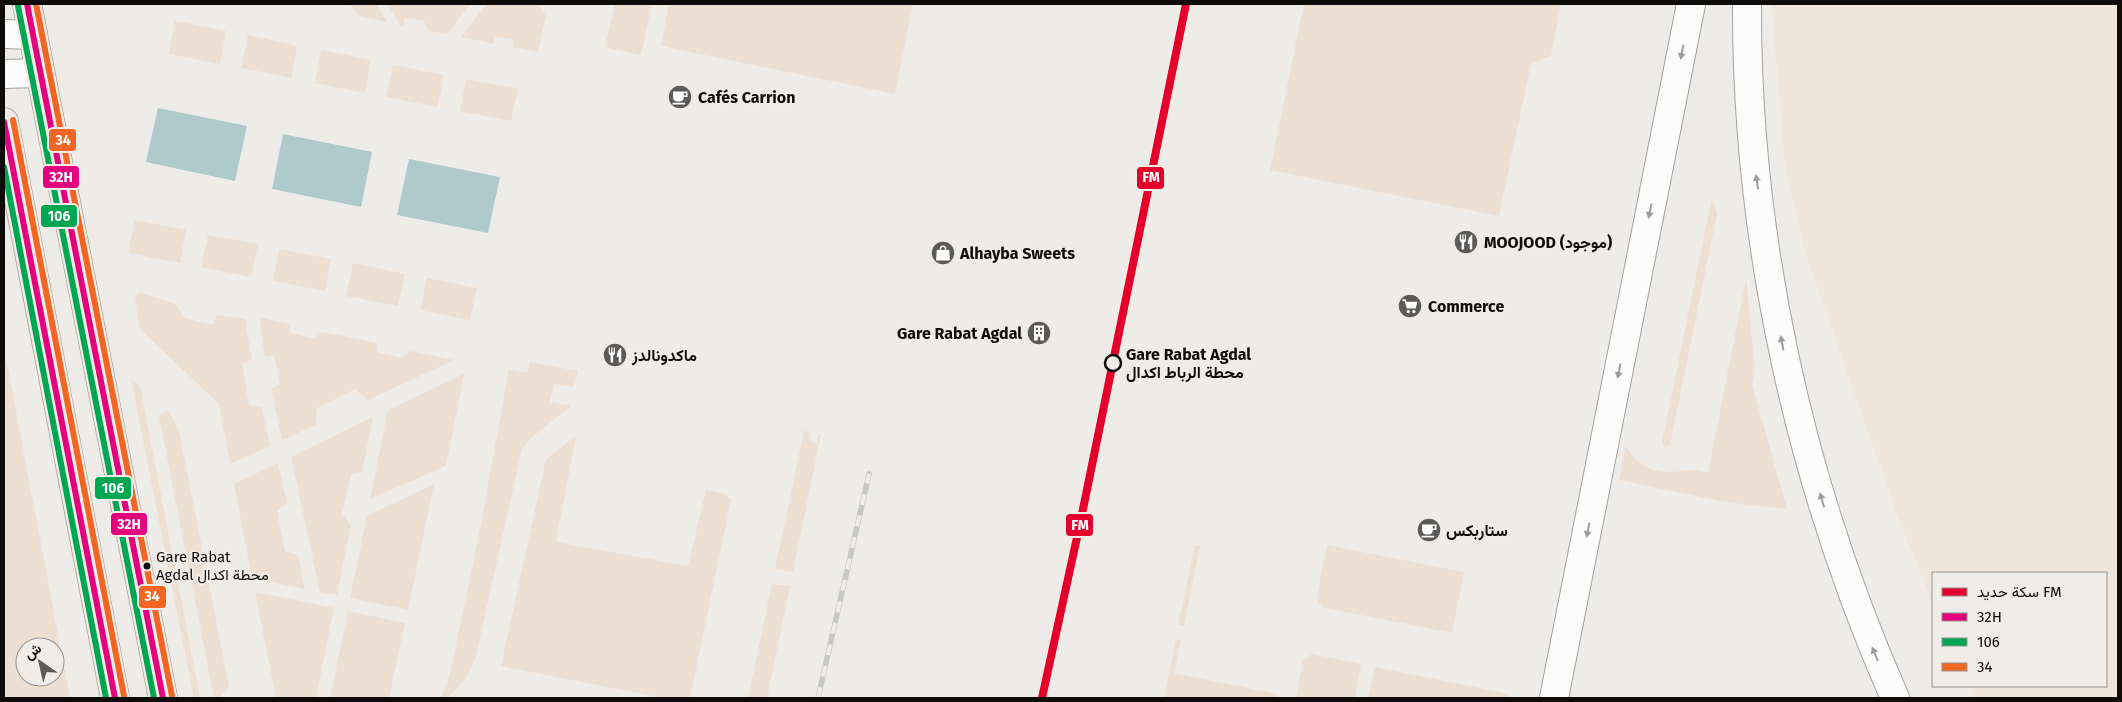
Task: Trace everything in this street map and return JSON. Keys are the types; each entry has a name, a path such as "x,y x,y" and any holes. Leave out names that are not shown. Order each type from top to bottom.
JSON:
{"main road":[{"path":"27,4 163,698"},
{"path":"4,122 11,182 115,698"}],"street":[{"path":"1554,698 1691,4"},
{"path":"1747,4 1748,65 1754,161 1781,339 1796,412 1830,527 1873,649 1895,698"},
{"path":"4,34 33,35"},
{"path":"4,74 40,73"}],"shaded area":[{"path":"344,4 376,4 387,22 359,16 350,5"},
{"path":"387,4 471,4 447,34 429,31 424,21 405,18 403,26 400,25"},
{"path":"487,4 538,4 546,16 538,52 513,47 514,40 495,37 494,44 461,37"},
{"path":"615,4 652,4 641,55 605,47"},
{"path":"669,4 913,4 895,94 661,46"},
{"path":"1304,4 1561,4 1551,56 1531,64 1499,216 1270,170"},
{"path":"1773,4 2118,4 2118,698 1975,698 1970,687 2107,687 2107,572 1932,572 1932,601 1897,515 1805,252 1785,165 1772,13"},
{"path":"175,21 226,31 220,64 169,54"},
{"path":"248,35 297,46 291,78 241,68"},
{"path":"321,50 371,60 365,93 315,83"},
{"path":"393,65 444,75 438,107 386,97"},
{"path":"466,79 518,89 511,121 460,111"},
{"path":"1712,197 1717,214 1670,445 1665,448 1662,443"},
{"path":"135,220 186,230 180,263 128,253"},
{"path":"208,235 258,244 251,277 201,267"},
{"path":"279,249 331,259 325,291 273,281"},
{"path":"353,263 405,274 398,306 346,296"},
{"path":"427,278 477,288 470,320 420,310"},
{"path":"1746,279 1755,368 1752,384 1787,509 1725,502 1619,480 1626,445 1639,463 1651,469 1665,472 1696,470 1708,473"},
{"path":"140,292 177,305 184,318 213,325 217,315 246,319 252,360 242,363 249,405 262,408 270,446 230,464 219,404 140,329 135,300"},
{"path":"261,318 289,324 290,333 314,339 322,332 377,343 378,352 402,358 410,351 454,360 368,400 355,389 317,408 316,425 282,440 271,389 280,384 274,355 265,357 260,327"},
{"path":"4,347 59,637 15,637 15,687 65,687 65,671 70,698 4,698"},
{"path":"530,362 578,371 574,387 554,384 550,402 571,406 531,438 522,449 475,660 466,678 448,698 441,698 450,674 480,529 509,369 527,373"},
{"path":"464,374 446,466 370,499 388,410"},
{"path":"131,379 140,386 200,698 194,698"},
{"path":"168,410 179,430 229,687 219,698 214,698 159,416"},
{"path":"373,417 362,472 351,474 342,514 351,525 337,595 320,592 291,457"},
{"path":"804,431 811,432 809,442 817,443 819,434 821,434 793,572 775,569"},
{"path":"576,436 556,542 688,566 706,490 726,494 731,500 690,698 663,698 501,666 546,459"},
{"path":"278,463 287,503 277,511 285,551 298,555 305,589 252,578 234,484"},
{"path":"434,484 408,610 350,598 367,516"},
{"path":"1195,545 1200,546 1184,626 1178,625"},
{"path":"1327,545 1464,572 1452,633 1325,608 1318,601 1317,596"},
{"path":"772,584 790,586 767,698 748,698"},
{"path":"255,592 334,608 316,698 276,698"},
{"path":"348,611 405,623 389,698 330,698"},
{"path":"1176,639 1181,640 1174,673 1278,694 1277,698 1164,698"},
{"path":"1312,654 1361,664 1355,698 1296,698 1303,661"},
{"path":"1375,667 1509,694 1508,698 1368,698"}],"water":[{"path":"158,108 247,126 235,181 146,162"},
{"path":"283,134 372,152 361,207 272,189"},
{"path":"409,159 500,177 488,233 397,215"}],"railway":[{"path":"818,698 869,474"}],"rail line":[{"name":"FM","path":"1042,698 1081,519 1186,4"}],"transit line":[{"name":"32H","path":"27,4 163,698"},
{"name":"34","path":"36,4 172,696"},
{"name":"106","path":"18,6 154,698"},
{"name":"34","path":"13,120 124,696"},
{"name":"32H","path":"4,122 115,698"},
{"name":"106","path":"4,167 106,698"}],"place":[{"name":"Cafés Carrion","path":"680,97"},
{"name":"MOOJOOD (موجود)","path":"1466,242"},
{"name":"Alhayba Sweets","path":"943,253"},
{"name":"Commerce","path":"1410,306"},
{"name":"Gare Rabat Agdal","path":"1039,333"},
{"name":"ماكدونالدز","path":"615,355"},
{"name":"Gare Rabat Agdal محطة الرباط اكدال","path":"1113,363"},
{"name":"ستاربكس","path":"1429,530"},
{"name":"Gare Rabat Agdal محطة اكدال","path":"147,566"}]}
